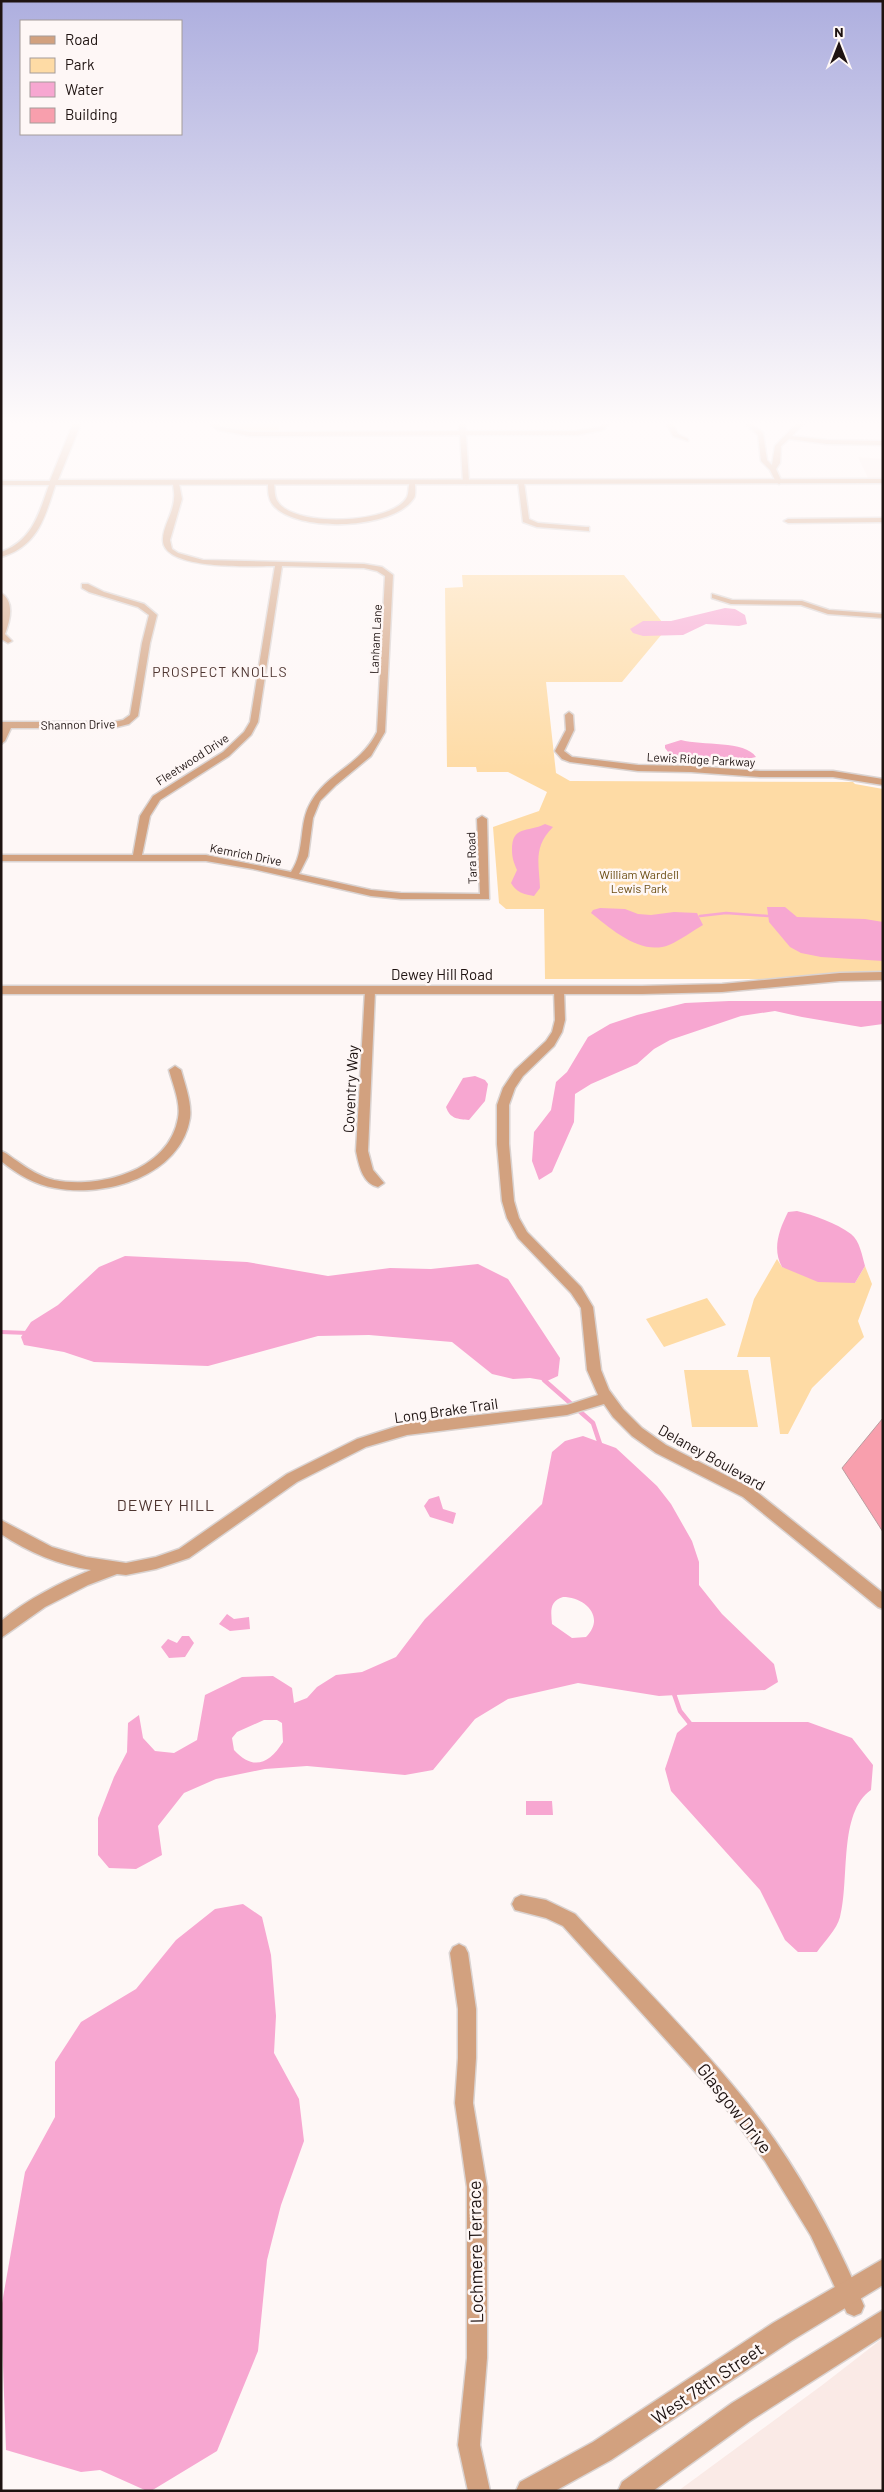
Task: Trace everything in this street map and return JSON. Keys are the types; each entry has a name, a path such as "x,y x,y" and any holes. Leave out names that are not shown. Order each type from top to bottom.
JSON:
{"street":[{"path":"1,555 17,549 31,537"},
{"name":"Lanham Lane","path":"167,537 169,550 175,555 203,562 372,567 385,572 390,578 381,732 377,743 369,755 330,786 315,801 311,808 306,853 293,876"},
{"name":"Fleetwood Drive","path":"137,857 145,816 156,798 226,754 248,733 254,722 279,564"},
{"name":"Shannon Drive","path":"1,740 5,725 113,725 126,722 134,716 146,643 153,615 142,606 93,592 85,586"},
{"path":"1,595 7,606 2,634 8,641"},
{"path":"715,596 731,602 802,602 828,612 883,616"},
{"name":"Lewis Ridge Parkway","path":"569,715 570,730 559,751 560,754 570,759 638,768 691,769 760,774 833,774 883,782"},
{"name":"Tara Road","path":"482,819 484,897"},
{"name":"Kemrich Drive","path":"1,858 137,857 230,861 381,894 484,897"},
{"name":"Dewey Hill Road","path":"1,990 559,990 722,988 840,976 883,976"},
{"name":"Coventry Way","path":"370,990 362,1151 367,1172 378,1183"},
{"name":"Delaney Boulevard","path":"559,990 560,1020 557,1032 550,1043 519,1073 508,1088 503,1105 503,1144 508,1201 513,1218 522,1235 576,1290 587,1307 594,1370 608,1398 637,1432 661,1449 748,1493 883,1602"},
{"path":"1,1156 21,1171 38,1180 57,1185 99,1185 140,1173 169,1150 184,1120 184,1104 175,1070"},
{"name":"Long Brake Trail","path":"1,1526 17,1537 49,1553 86,1563 126,1569 156,1563 184,1554 292,1478 362,1443 407,1429 567,1410 608,1398"},
{"path":"1,1631 16,1618 47,1597 81,1580 116,1568"},
{"name":"Glasgow Drive","path":"521,1904 534,1905 551,1910 569,1920 724,2089 772,2154 818,2229 851,2299"},
{"name":"Lochmere Terrace","path":"459,1953 466,2009 467,2058 464,2103 477,2188 477,2358 469,2445 479,2491"},
{"name":"West 78th Street","path":"529,2491 602,2452 782,2332 851,2299 883,2271"},
{"path":"631,2491 742,2412 883,2322"}],"shaded area":[{"path":"883,2338 883,2491 678,2491 821,2386"}],"green space":[{"name":"William Wardell Lewis Park","path":"462,575 624,575 667,628 622,682 546,682 556,773 570,781 853,782 883,789 883,979 545,979 544,909 506,909 499,903 493,827 539,811 547,792 508,772 477,772 476,767 447,767 445,588 463,587"},
{"path":"777,1259 782,1267 855,1283 865,1266 872,1284 858,1321 864,1337 812,1388 788,1434 780,1434 770,1357 737,1357 754,1299"},
{"path":"707,1298 726,1325 664,1347 646,1319"},
{"path":"684,1370 748,1370 758,1427 692,1427"}],"water":[{"path":"725,608 735,609 745,615 747,624 739,626 706,624 683,635 643,636 633,633 630,629 643,621 671,621"},
{"path":"681,740 743,748 756,757 743,760 672,757 665,748 665,745"},
{"path":"545,824 553,827 542,841 540,848 538,863 540,888 534,896 520,892 511,883 517,870 512,856 513,842 518,833"},
{"path":"767,907 785,907 797,917 865,919 883,922 883,961 821,957 801,953 790,947 769,922"},
{"path":"600,908 625,909 638,914 651,915 674,912 697,913 703,925 669,945 648,947 627,939 591,913 593,910"},
{"path":"729,1001 883,1001 883,1024 861,1027 775,1011 741,1016 670,1040 654,1049 637,1064 591,1084 575,1094 574,1122 552,1172 539,1180 532,1161 534,1132 551,1110 556,1082 567,1072 588,1037 610,1024 637,1015 685,1003"},
{"path":"475,1076 485,1080 488,1084 485,1101 469,1120 455,1118 446,1107 463,1078"},
{"path":"797,1211 832,1223 854,1237 865,1266 855,1283 818,1282 782,1267 777,1253 778,1240 788,1212"},
{"path":"125,1256 247,1262 328,1276 390,1268 431,1269 478,1264 508,1279 560,1358 558,1376 547,1381 530,1378 513,1379 492,1374 452,1342 369,1335 318,1336 208,1366 94,1362 64,1352 24,1345 21,1337 31,1322 58,1305 99,1267"},
{"path":"583,1436 616,1448 657,1486 671,1504 692,1541 699,1562 699,1585 722,1614 774,1664 778,1682 765,1690 659,1696 578,1683 508,1699 475,1719 433,1770 405,1775 307,1766 265,1769 216,1779 184,1793 158,1826 162,1855 136,1869 109,1868 98,1855 98,1818 114,1777 127,1752 128,1723 139,1715 143,1738 155,1751 174,1753 197,1740 205,1695 242,1677 273,1676 292,1688 294,1703 307,1698 317,1687 336,1675 362,1672 396,1657 425,1619 542,1504 552,1452 565,1441","holes":["563,1597 579,1600 590,1610 594,1622 592,1630 586,1637 572,1638 552,1624 551,1611 553,1604","264,1720 277,1720 282,1723 283,1742 278,1750 266,1760 260,1762 248,1761 234,1750 232,1738 237,1732"]},
{"path":"439,1496 443,1509 456,1513 453,1524 430,1517 424,1506 429,1499"},
{"path":"227,1614 234,1619 249,1617 250,1629 230,1631 219,1624"},
{"path":"182,1636 189,1636 194,1643 185,1657 169,1658 161,1647 168,1639 177,1643"},
{"path":"690,1722 808,1722 852,1738 873,1765 871,1790 861,1801 854,1814 849,1831 840,1917 833,1931 817,1952 798,1952 785,1940 760,1890 671,1791 665,1769 677,1733"},
{"path":"526,1801 552,1801 553,1815 526,1815"},
{"path":"243,1904 262,1917 271,1955 276,2016 274,2053 299,2099 304,2141 281,2205 267,2260 258,2351 217,2451 151,2491 147,2491 100,2470 81,2472 6,2450 1,2309 25,2172 55,2117 55,2062 81,2022 136,1989 176,1940 215,1909"}],"building":[{"path":"883,1418 883,1532 842,1468"}],"waterway":[{"path":"700,916 726,913 768,916"},
{"path":"1,1332 28,1333"},
{"path":"544,1380 593,1423 600,1444"},
{"path":"673,1691 680,1711 692,1726"}],"district":[{"name":"PROSPECT KNOLLS","path":"220,671"},
{"name":"DEWEY HILL","path":"166,1504"}]}
